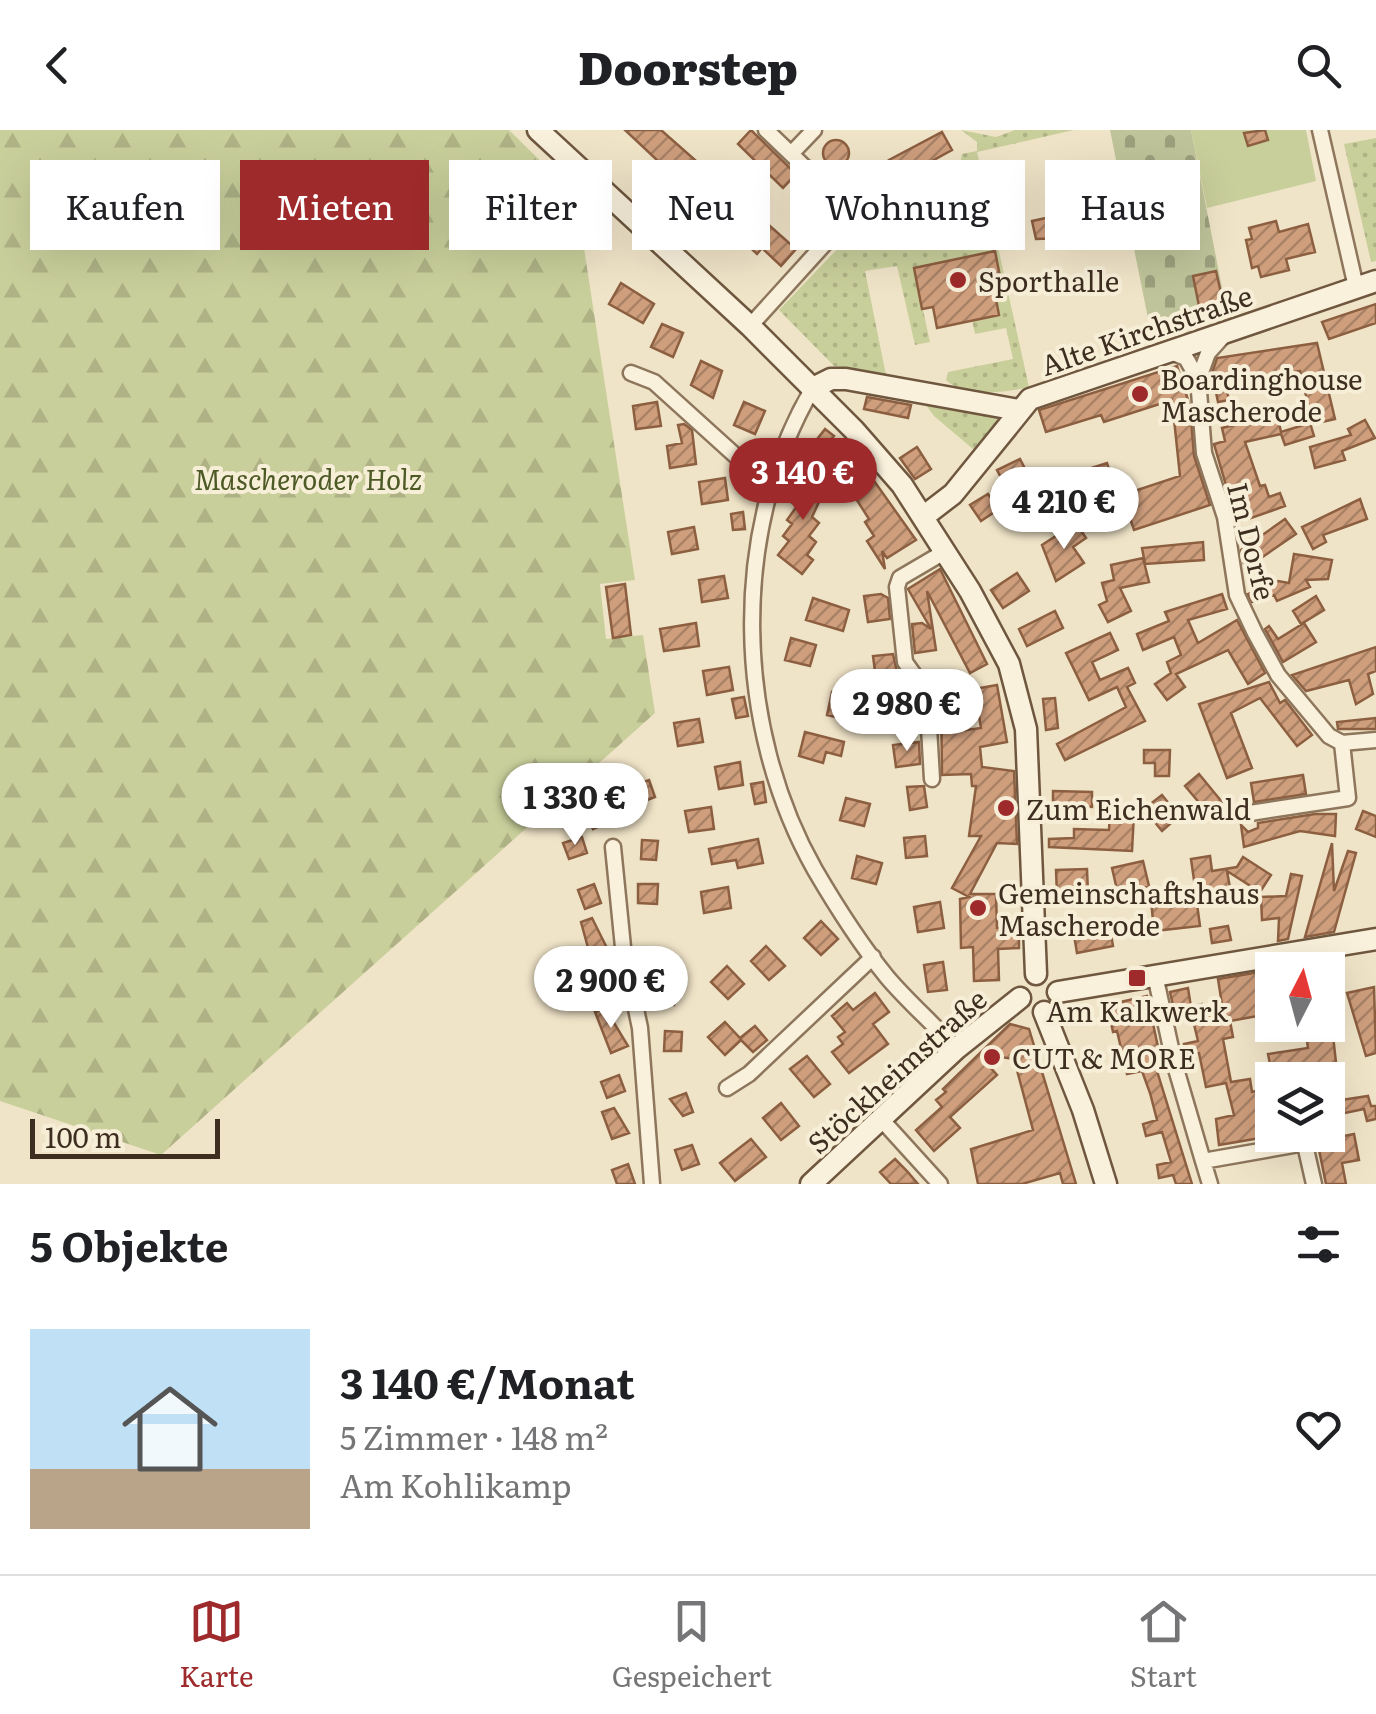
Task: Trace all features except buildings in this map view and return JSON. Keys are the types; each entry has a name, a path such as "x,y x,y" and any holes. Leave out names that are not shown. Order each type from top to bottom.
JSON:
{"main road":[{"path":"538,130 813,388 892,472 946,550 1000,646 1019,696 1029,766 1028,860 1036,974"},
{"name":"Alte Kirchstraße","path":"923,517 953,494 1018,410 1043,393 1366,284"},
{"path":"813,388 832,379 846,379 1018,410"},
{"path":"1058,992 1376,939"},
{"path":"1036,974 1051,978 1058,992 1056,1002 1044,1012"},
{"path":"1036,974 1021,985 1020,998 1026,1008 1044,1012"},
{"name":"Stöckheimstraße","path":"811,1184 956,1048 1020,998"},
{"path":"1044,1012 1084,1110 1106,1184"}],"street":[{"path":"750,326 848,218 841,202 766,130"},
{"path":"791,154 814,130"},
{"path":"1320,130 1366,284"},
{"path":"1198,378 1208,353 1231,328"},
{"path":"1166,350 1186,358 1198,378"},
{"path":"631,373 654,382 769,486"},
{"name":"Im Dorfe","path":"1198,378 1204,453 1225,517 1242,608 1294,697 1328,736 1342,743"},
{"path":"813,388 769,486 758,548 754,629 769,754 815,870 872,957 956,1048"},
{"path":"932,779 927,692 905,662 897,587 900,578 946,550"},
{"path":"1250,814 1348,798 1342,743 1376,740"},
{"path":"613,847 623,947 640,1028 652,1184"},
{"path":"727,1088 749,1074 872,957"},
{"path":"1155,976 1174,1062 1210,1184"},
{"path":"881,1119 940,1184"},
{"path":"1204,1161 1255,1150"},
{"path":"1307,1152 1314,1184"}],"green space":[{"name":"Mascheroder Holz","path":"0,130 509,130 539,160 449,160 449,250 584,250 635,580 600,584 606,639 643,635 655,713 161,1155 0,1101"},
{"path":"961,130 996,137 1015,130 1074,130 977,152 979,160 961,160 962,154 977,151 977,142"},
{"path":"1110,130 1191,130 1197,160 1116,160"},
{"path":"1191,130 1306,130 1316,181 1207,208"},
{"path":"1376,138 1376,261 1371,262 1344,144"},
{"path":"1200,176 1226,308 1151,333 1134,250 1200,250"},
{"path":"836,250 999,250 1029,387 974,391 946,380 948,372 1013,359 1006,328 975,334 972,321 999,315 995,294 1003,292 994,251 914,268 930,342 915,345 897,266 865,271 886,375 834,366 779,310"},
{"path":"920,397 1003,414 974,450 934,416"}],"place":[{"name":"Sporthalle","path":"958,280"},
{"name":"Boardinghouse Mascherode","path":"1140,394"},
{"name":"Zum Eichenwald","path":"1006,808"},
{"name":"Gemeinschaftshaus Mascherode","path":"978,908"},
{"name":"Am Kalkwerk","path":"1137,978"},
{"name":"CUT & MORE","path":"992,1057"}]}
